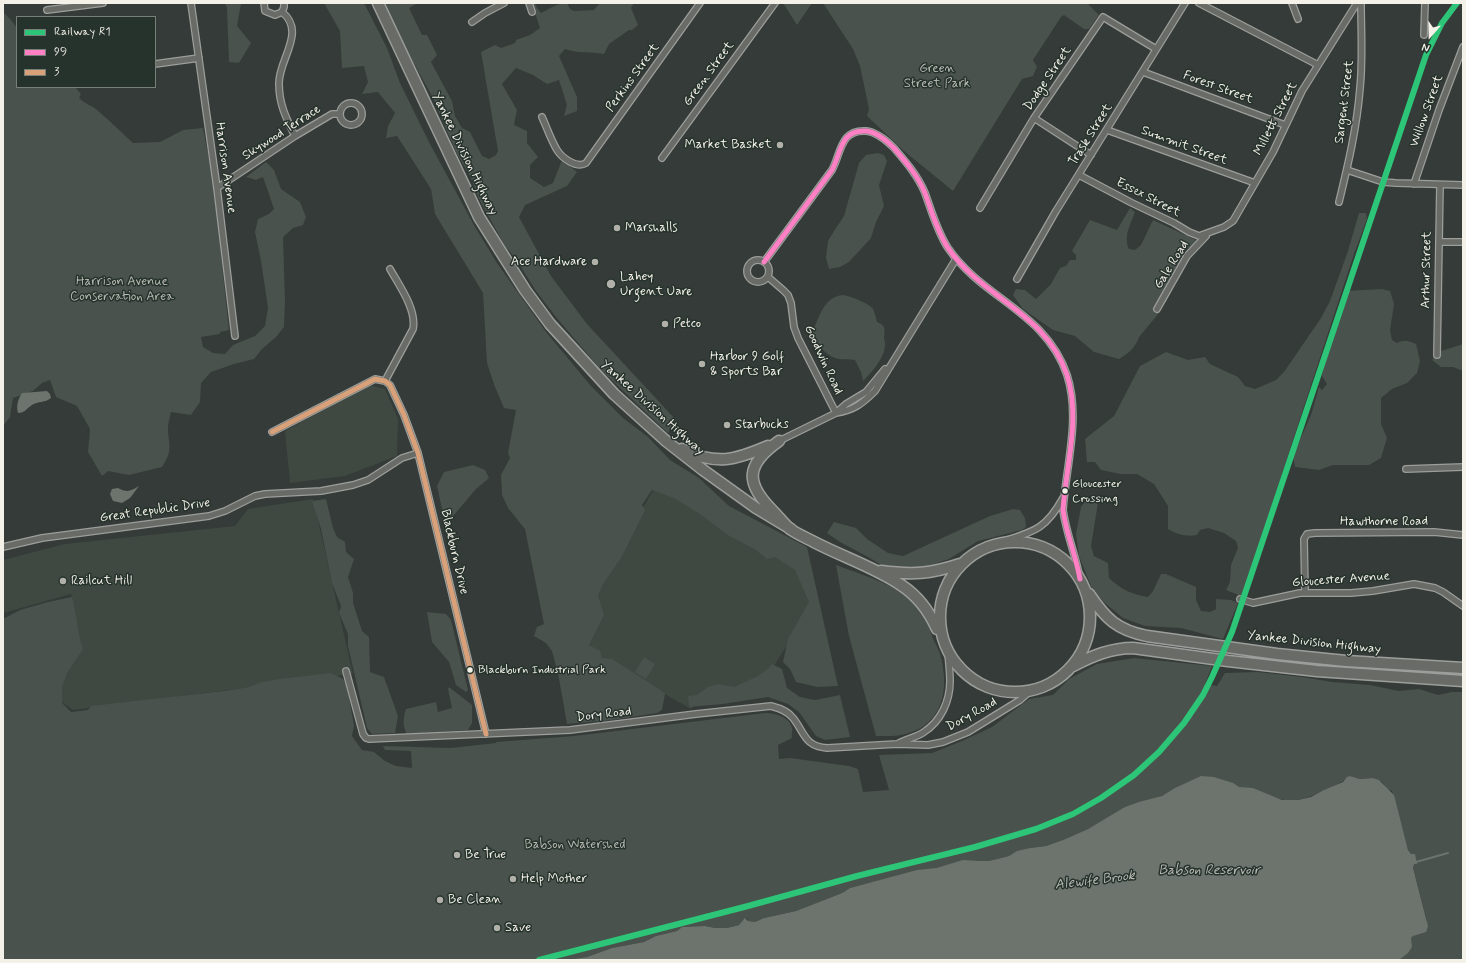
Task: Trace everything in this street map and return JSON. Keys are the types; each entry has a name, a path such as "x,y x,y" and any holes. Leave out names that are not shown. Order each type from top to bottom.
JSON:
{"highway":[{"name":"Yankee Division Highway","path":"378,3 479,217 525,290 550,324 614,394 666,441 756,508 791,529"},
{"path":"666,441 701,457 715,460 726,460 743,456 779,441"},
{"path":"779,441 768,449 756,463 752,472 753,484 761,499 791,529 833,552 901,584 915,595 932,617 948,654 955,664 965,674 986,687 1008,692 1029,692 1056,680 1071,667 1084,647 1089,630 1090,615 1086,590 1070,565 1060,556 1048,549 1038,545 1010,541 988,546 974,553 961,563 948,581 940,604 939,622 942,640"},
{"path":"874,570 900,574 919,574 942,570 961,563"},
{"name":"Yankee Division Highway","path":"1086,590 1112,622 1127,631 1147,636 1222,647 1346,661 1463,668"},
{"name":"Yankee Division Highway","path":"1071,667 1103,652 1122,648 1145,649 1216,660 1343,674 1463,681"}],"street":[{"path":"47,10 103,3"},
{"name":"Harrison Avenue","path":"191,3 218,188 235,336"},
{"path":"264,3 265,11 275,15 282,12 284,3"},
{"path":"472,22 504,3"},
{"path":"529,3 532,12"},
{"name":"Perkins Street","path":"542,117 558,152 576,165 583,165 586,163 700,3"},
{"name":"Green Street","path":"662,158 774,3"},
{"name":"Trask Street","path":"1017,278 1185,3"},
{"path":"1199,3 1318,65"},
{"path":"1292,3 1298,19"},
{"name":"Millett Street","path":"1207,234 1233,222 1273,152 1302,91 1357,3"},
{"name":"Sargent Street","path":"1339,202 1347,170 1360,88 1362,63 1361,3"},
{"path":"1424,35 1425,3"},
{"path":"282,12 290,22 292,32 288,52 280,71 278,82 281,106 295,136"},
{"name":"Dodge Street","path":"980,208 1034,118 1103,17 1156,49"},
{"name":"Willow Street","path":"1414,184 1439,110 1462,50"},
{"path":"156,64 199,58"},
{"name":"Forest Street","path":"1143,72 1286,125"},
{"name":"Skywood Terrace","path":"218,188 295,136 332,114 340,114"},
{"path":"1034,118 1091,155"},
{"name":"Summit Street","path":"1107,130 1255,183"},
{"path":"764,262 832,170 842,143 860,131 867,131 876,134 888,142 914,173 924,192 936,226 944,243 956,259 968,272 1034,323 1048,339 1056,351 1064,368 1072,394 1074,412 1063,510 1064,520 1077,560 1080,579"},
{"path":"1347,170 1383,182 1463,185"},
{"name":"Essex Street","path":"1079,175 1189,232 1199,236 1207,234"},
{"name":"Arthur Street","path":"1437,355 1440,184"},
{"name":"Gale Road","path":"1157,309 1187,256 1207,234"},
{"path":"1439,242 1463,242"},
{"path":"779,441 836,413 849,410 867,399 875,391 956,259"},
{"path":"754,262 764,262 769,271 768,277 762,282 752,280 748,274 748,267 754,262"},
{"path":"272,432 375,379 385,381 413,329 414,324 407,300 390,269"},
{"name":"Goodwin Road","path":"768,277 788,296 791,303 794,327 798,338 836,413"},
{"name":"Blackburn Drive","path":"385,381 390,385 404,415 418,453 486,734"},
{"name":"Great Republic Drive","path":"3,547 42,538 209,516 225,511 255,496 266,494 321,491 353,485 368,480 402,458 418,453"},
{"path":"1406,469 1463,467"},
{"path":"998,543 1031,532 1044,524 1054,514 1064,496"},
{"name":"Hawthorne Road","path":"1305,592 1305,536 1314,533 1434,532 1463,535"},
{"name":"Gloucester Avenue","path":"1240,599 1251,603 1305,592 1373,592 1414,584 1422,584 1443,592 1463,606"},
{"name":"Dory Road","path":"897,744 924,732 932,725 943,710 949,692 950,682 948,654"},
{"name":"Dory Road","path":"346,671 359,723 363,734 369,739 570,730 771,706 789,714 808,741 819,747 827,748 897,744 928,746 957,738 1020,700 1029,692"}],"shaded area":[{"path":"369,385 385,389 398,419 397,456 345,476 290,483 285,431"},
{"path":"656,485 799,568 813,605 768,675 731,688 714,688 691,709 589,651 595,591"},
{"path":"313,499 353,674 73,710 53,696 79,652 71,594 3,613 3,560 65,544 235,526 248,509"}],"green space":[{"path":"225,3 241,3 237,26 251,43 239,63 229,62 227,8"},
{"path":"324,3 364,3 387,48 400,83 430,144 475,227 497,263 546,332 591,386 623,418 648,437 670,460 699,478 729,506 807,547 838,686 817,687 796,682 790,669 783,662 788,639 809,602 795,570 775,557 767,559 756,550 728,535 700,514 674,498 652,490 642,505 645,510 621,558 603,584 598,595 604,615 589,645 600,651 602,658 612,659 665,694 662,710 657,713 612,720 567,724 558,673 552,651 546,643 534,636 537,627 544,624 525,529 508,508 502,495 501,475 510,458 508,453 516,410 504,408 487,363 483,293 435,214 431,189 397,136 386,138 388,126 395,113 378,92 362,94 368,82 364,66 342,68 340,31"},
{"path":"384,3 418,3 409,8 422,35 427,35 437,55 431,62 452,101 455,116 462,128 470,132 482,156 489,159 496,155 498,151 481,52 495,45 501,48 515,43 516,40 530,35 540,28 532,3 535,3 541,13 554,6 564,3 567,3 570,9 574,11 594,10 600,3 634,3 631,8 638,25 609,44 604,54 565,49 559,56 577,97 577,111 564,116 567,105 559,80 547,84 533,75 516,68 502,84 517,110 514,125 527,131 527,143 538,157 530,165 530,178 544,187 553,183 562,160 577,172 567,186 525,205 519,217 551,276 587,324 676,420 668,433 601,370 556,317 536,291 516,259 505,246 479,199 470,176 456,152 433,98 406,49"},
{"path":"783,3 812,3 797,25"},
{"name":"Green Street Park","path":"823,3 1087,3 1099,15 1089,29 1084,29 1064,15 1061,17 1033,60 1037,67 1033,76 1022,79 953,191 904,151 867,116 869,109 860,66 853,49"},
{"name":"Harrison Avenue Conservation Area","path":"3,12 16,27 16,88 76,88 81,94 79,98 97,110 133,143 160,142 183,130 203,128 216,195 229,330 220,332 220,334 201,337 203,347 213,353 225,354 233,345 255,336 265,326 268,308 255,232 258,219 269,214 274,209 263,177 256,180 246,177 266,162 274,170 281,189 300,202 306,217 303,225 293,228 283,237 285,301 284,327 254,359 211,372 201,383 200,402 191,415 171,412 168,426 170,448 166,461 162,467 129,475 108,471 102,476 88,452 90,429 77,406 56,397 50,380 42,383 33,391 13,398 10,417 3,426"},
{"path":"878,153 884,155 887,161 879,185 884,206 876,222 871,238 849,262 840,267 829,269 826,258 828,241 844,216 859,163 866,155"},
{"path":"1130,208 1135,212 1127,235 1127,244 1129,249 1135,250 1141,245 1153,220 1196,240 1193,246 1186,249 1153,309 1159,313 1139,337 1134,347 1119,359 1094,352 1075,336 1053,330 1023,309 1013,295 1016,289 1025,290 1036,299 1051,284 1060,268 1066,266 1070,260 1076,260 1076,255 1072,251 1090,220 1117,230"},
{"path":"1359,213 1366,213 1367,219 1354,254 1241,596 1226,590 1230,582 1231,565 1238,548 1236,541 1224,533 1208,528 1200,530 1197,535 1189,536 1175,533 1168,529 1168,506 1154,484 1137,474 1120,474 1101,470 1095,462 1087,462 1085,439 1114,416 1140,366 1166,352 1188,360 1205,357 1210,364 1238,377 1245,386 1255,389 1276,380 1284,372 1321,318 1330,301 1348,251"},
{"path":"1382,289 1390,291 1394,304 1390,330 1392,340 1397,343 1406,341 1416,344 1420,361 1417,373 1407,383 1392,389 1381,398 1381,424 1387,438 1381,458 1369,465 1333,465 1319,470 1295,467 1293,456 1311,415 1319,387 1322,390 1327,384 1322,376 1331,332 1340,311 1345,291"},
{"path":"843,295 868,304 873,309 877,322 882,325 885,332 885,346 882,357 863,381 861,372 855,360 835,358 827,354 816,340 812,332 820,314 827,304 836,297"},
{"path":"1463,344 1463,371 1453,367 1441,367 1432,360 1438,352"},
{"path":"473,465 485,470 489,478 476,489 448,522 444,518 437,486 444,472"},
{"path":"326,499 333,528 337,537 345,542 346,552 354,559 348,577 353,593 353,603 362,631 369,637 370,672 384,677 398,716 395,733 372,734 367,728 348,646 348,634 339,613 341,606 332,583 321,529 312,501"},
{"path":"1087,499 1098,503 1091,546 1094,556 1108,563 1109,578 1118,586 1127,591 1148,597 1153,591 1161,574 1166,574 1196,587 1196,600 1201,611 1210,612 1216,609 1216,599 1231,600 1238,603 1223,639 1181,628 1145,626 1123,618 1093,591 1079,556 1076,534 1081,507"},
{"path":"1013,509 1020,510 1025,518 1026,527 1022,530 978,541 949,559 922,568 902,569 881,565 827,533 834,522 856,528 867,539 888,553 903,556 990,516"},
{"path":"836,565 876,580 906,595 917,605 923,615 940,654 944,681 941,703 936,713 920,728 901,735 876,736 849,636"},
{"name":"Babson Watershed","path":"72,597 79,636 83,649 67,673 62,687 62,703 71,712 88,710 91,706 224,691 249,687 262,682 331,673 343,679 347,686 354,726 352,736 362,750 374,752 385,761 396,766 412,768 411,751 385,750 383,746 451,748 496,742 574,736 765,713 782,716 791,724 792,738 778,745 779,759 790,758 849,766 858,769 863,792 889,790 879,755 932,753 992,727 1029,699 1053,695 1069,679 1097,664 1134,658 1212,666 1205,684 1217,686 1225,673 1257,672 1332,682 1370,685 1399,691 1419,689 1438,695 1452,692 1463,692 1463,960 1399,960 1401,959 1405,938 1427,921 1413,868 1411,854 1408,850 1392,791 1387,789 1382,782 1373,778 1360,779 1350,776 1321,792 1294,800 1279,799 1272,796 1164,795 1106,819 1063,840 1046,846 1030,848 1009,856 989,861 967,860 850,888 842,893 796,911 764,918 755,922 748,921 747,918 739,925 727,928 705,926 682,927 677,931 656,936 644,942 612,948 587,957 567,960 3,960 3,619 20,610"},
{"path":"427,612 446,614 451,620 468,690 466,692 456,685 449,662 432,642"},
{"path":"644,657 655,664 646,679 635,672"},
{"path":"772,664 782,669 787,688 800,697 815,700 840,695 850,737 825,740 816,736 799,712 788,704 768,697 723,704 689,707 688,696 697,695 708,687 718,684 734,687 758,676"},
{"path":"449,687 472,705 472,723 468,730 407,734 404,728 404,715 406,709 436,702 438,712 452,708 448,689"}],"water":[{"path":"47,391 51,398 34,404 18,413 17,408 19,398 22,393"},
{"path":"139,486 130,498 122,503 113,501 110,494 112,489 118,488 129,491"},
{"name":"Babson Reservoir","path":"1201,776 1214,777 1233,783 1239,787 1253,788 1282,800 1298,800 1311,797 1343,782 1350,776 1360,779 1373,778 1379,780 1394,795 1408,850 1411,854 1415,854 1417,864 1414,864 1413,868 1428,926 1426,932 1411,938 1412,947 1408,953 1399,960 567,960 587,957 612,948 644,942 656,936 677,931 682,927 705,926 727,928 739,925 745,918 748,921 755,922 764,918 796,911 842,893 850,888 917,870 936,868 963,860 989,861 1009,856 1017,851 1046,846 1088,829 1125,807 1162,796"}],"waterway":[{"name":"Alewife Brook","path":"1416,862 1448,853"}],"rail line":[{"name":"R1","path":"539,960 857,876 975,847 1036,829 1073,814 1101,798 1134,775 1159,752 1184,723 1203,695 1232,632 1426,55 1442,23 1457,3"}],"transit line":[{"name":"99","path":"764,262 832,170 846,138 857,131 866,131 882,137 894,148 919,181 944,242 948,248 962,266 1013,307 1044,336 1057,354 1067,375 1071,391 1073,425 1063,510 1080,579"},
{"name":"3","path":"272,432 375,379 385,381 390,385 404,415 418,453 486,734"}],"place":[{"name":"Market Basket","path":"780,145"},
{"name":"Marshalls","path":"617,228"},
{"name":"Ace Hardware","path":"595,262"},
{"name":"Lahey Urgent Uare","path":"611,284"},
{"name":"Petco","path":"665,324"},
{"name":"Harbor 9 Golf & Sports Bar","path":"702,364"},
{"name":"Starbucks","path":"727,425"},
{"name":"Gloucester Crossing","path":"1065,491"},
{"name":"Railcut Hill","path":"63,581"},
{"name":"Blackburn Industrial Park","path":"470,670"},
{"name":"Be True","path":"457,855"},
{"name":"Help Mother","path":"513,879"},
{"name":"Be Clean","path":"440,900"},
{"name":"Save","path":"497,928"}]}
